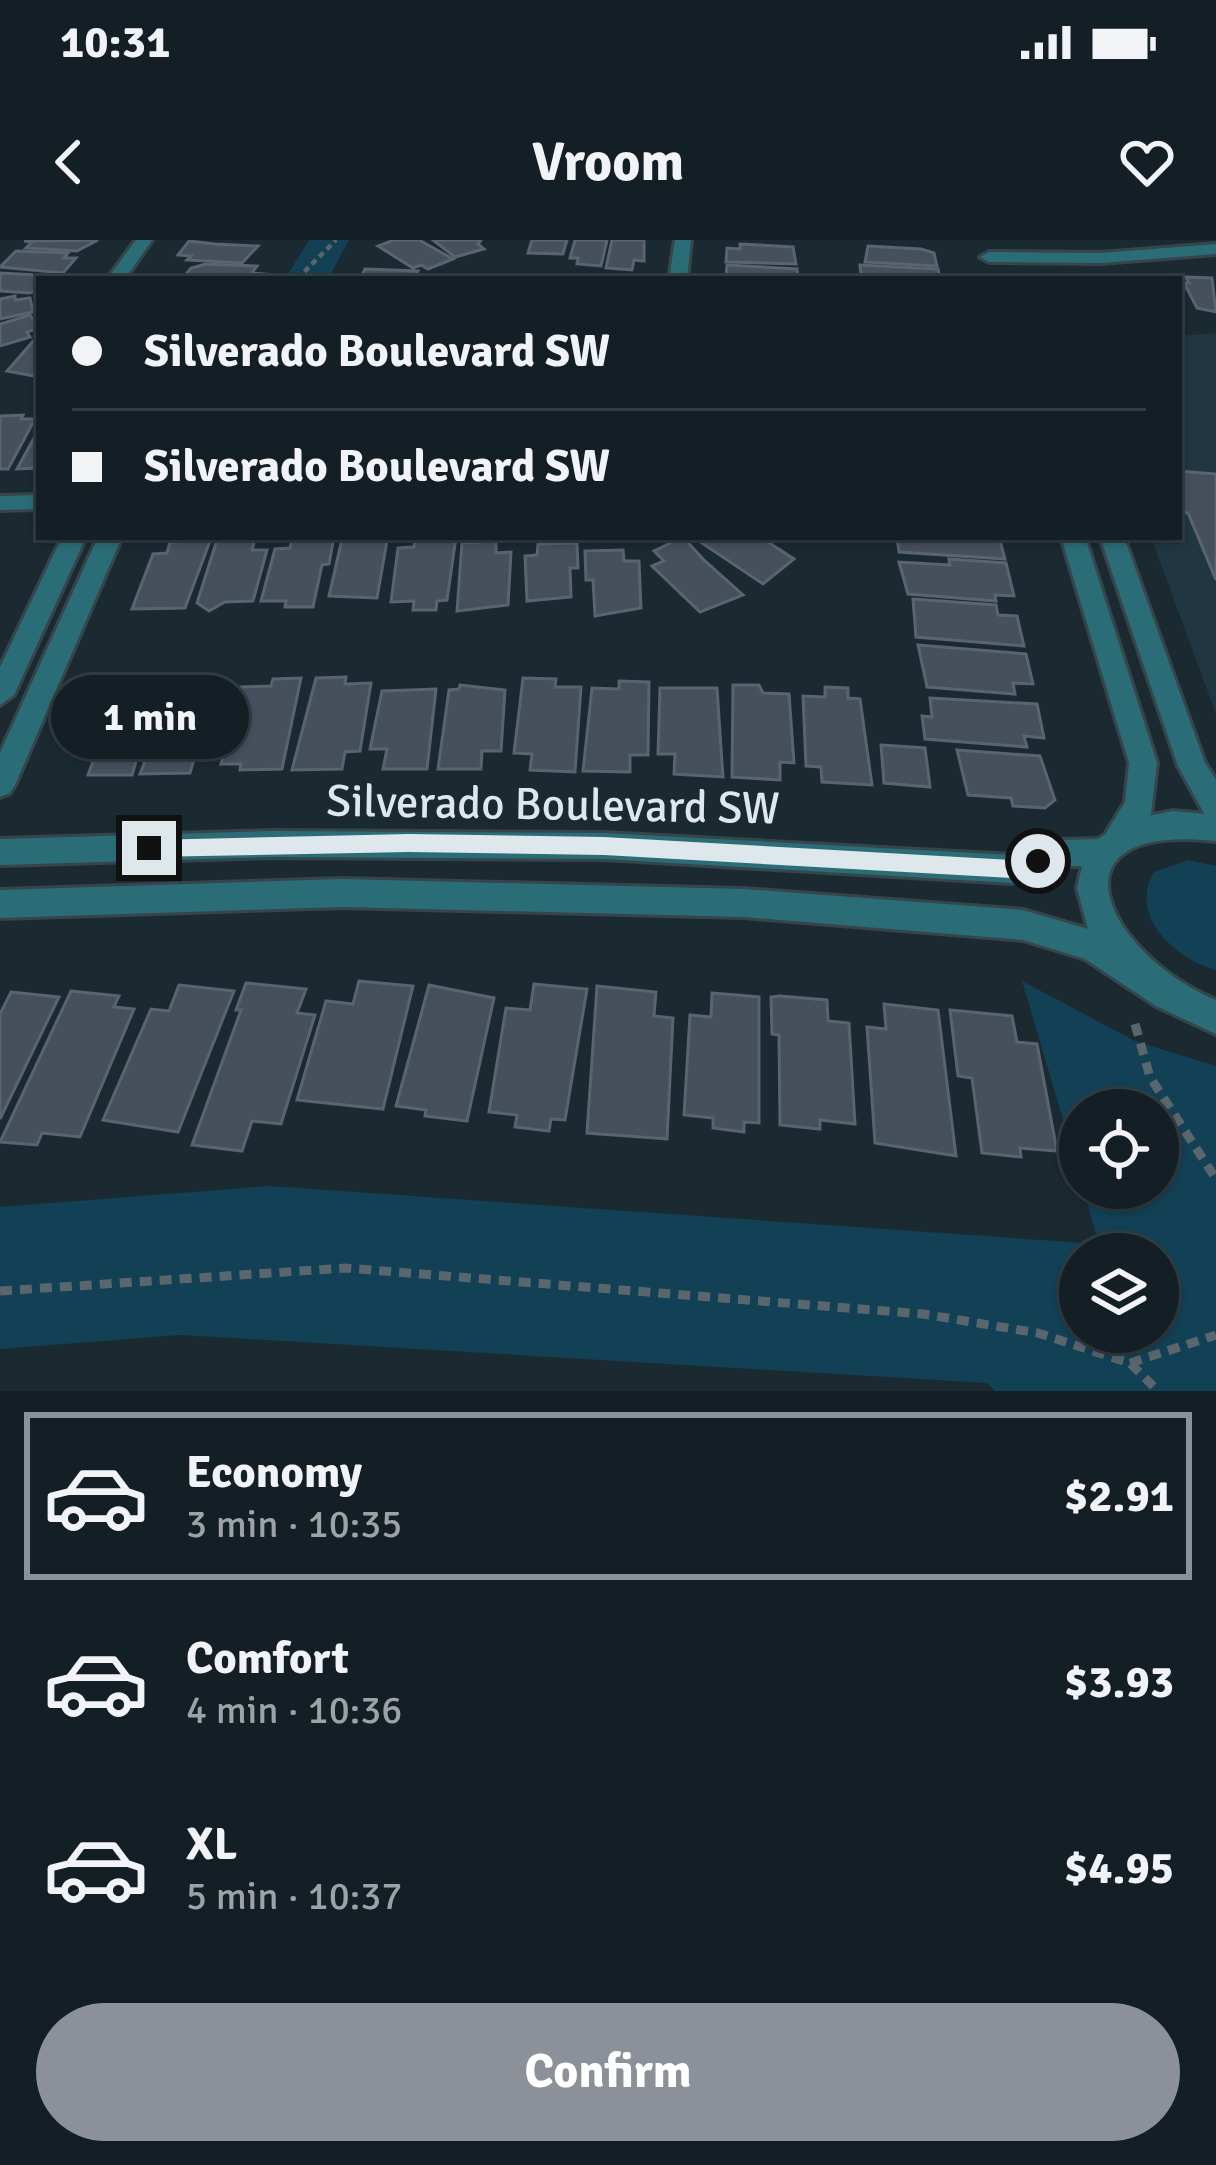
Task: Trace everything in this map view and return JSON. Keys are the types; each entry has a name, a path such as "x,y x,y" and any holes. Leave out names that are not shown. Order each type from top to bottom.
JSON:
{"street":[{"path":"118,276 143,240"},
{"path":"678,276 683,240"},
{"path":"986,249 1132,257 1216,249"},
{"path":"0,502 36,502"},
{"path":"0,695 73,540"},
{"path":"0,785 109,540"},
{"path":"1074,540 1143,763 1139,805 1111,842 1094,878 1097,910 1113,942 1140,974"},
{"path":"1113,540 1192,766 1216,806"},
{"name":"Silverado Boulevard SW","path":"0,852 296,844 604,846 1012,869 1111,842 1165,821 1216,828"},
{"name":"Silverado Boulevard SW","path":"0,904 343,892 744,903 1023,925 1094,946 1177,1001 1216,1017"}],"path":[{"path":"300,276 336,240"},
{"path":"1135,1024 1150,1077 1216,1179"},
{"path":"0,1291 346,1268 923,1314 1038,1333 1130,1363 1158,1391"},
{"path":"1130,1363 1216,1335"}],"shaded area":[{"path":"309,240 349,240 330,276 287,276"},
{"path":"1216,333 1216,714 1152,540 1182,540 1182,336"},
{"path":"1188,860 1216,866 1216,970 1172,946 1151,919 1147,904 1154,872"},
{"path":"1022,981 1135,1041 1216,1066 1216,1391 995,1391 987,1383 181,1335 0,1349 0,1207 269,1186 1059,1241 1059,1353 1179,1353 1179,1233 1096,1233 1089,1209 1179,1209 1179,1089 1059,1089 1059,1106"}],"building":[{"path":"98,240 77,251 26,248 32,242 24,241"},
{"path":"394,240 419,240 453,259 428,269 413,268 378,246"},
{"path":"433,240 481,240 478,244 484,249 455,257"},
{"path":"532,240 567,240 563,254 528,253"},
{"path":"575,240 607,240 601,266 577,264 578,258 570,258"},
{"path":"612,240 644,240 644,261 634,260 632,270 606,268"},
{"path":"189,241 258,246 242,263 187,260 191,256 178,255"},
{"path":"740,244 793,247 796,264 726,262 727,248 740,249"},
{"path":"868,246 921,249 934,253 937,266 865,262"},
{"path":"16,251 68,253 64,258 76,258 63,273 0,267"},
{"path":"727,265 797,269 798,276 726,276"},
{"path":"860,265 938,269 939,276 864,276"},
{"path":"257,266 252,273 265,274 184,276 191,268"},
{"path":"365,269 418,271 416,276 362,276"},
{"path":"0,273 56,276 36,276 36,290 30,293 0,291"},
{"path":"1186,277 1212,278 1216,312 1197,308 1184,283 1189,283"},
{"path":"15,296 15,300 30,298 33,312 0,319 0,299"},
{"path":"30,315 36,329 27,332 30,337 0,346 0,324"},
{"path":"36,338 36,376 7,371"},
{"path":"23,415 21,419 35,419 8,469 0,469 0,416"},
{"path":"36,434 36,468 17,469"},
{"path":"1182,471 1216,474 1216,580 1188,513 1182,512"},
{"path":"217,540 255,540 252,550 267,550 253,601 225,602 209,611 197,603"},
{"path":"292,540 333,540 329,564 322,565 313,607 261,601 275,549 290,548"},
{"path":"342,540 387,541 377,598 329,596"},
{"path":"415,540 456,540 447,600 437,601 436,610 413,610 414,601 391,602 398,548 414,547"},
{"path":"686,540 743,595 700,612 652,566 664,561 654,551"},
{"path":"697,540 765,540 794,559 763,584"},
{"path":"897,540 1000,540 1005,559 899,552"},
{"path":"210,541 185,608 132,609 153,554 167,553 170,542"},
{"path":"496,541 496,553 511,552 508,605 457,611 462,543"},
{"path":"577,543 578,568 570,568 571,597 527,601 525,556 537,555 538,544"},
{"path":"623,550 624,561 639,561 641,608 595,616 585,551"},
{"path":"949,559 1006,563 1014,596 995,595 996,601 908,594 899,562 950,565"},
{"path":"913,599 996,605 998,615 1017,616 1024,646 916,637"},
{"path":"918,645 1026,654 1033,684 1013,683 1015,694 927,687"},
{"path":"346,677 345,684 371,683 360,751 345,752 342,769 292,770 316,678"},
{"path":"301,678 282,769 240,770 241,764 221,764 241,687"},
{"path":"523,678 556,679 555,687 581,687 575,772 530,770 532,754 514,753"},
{"path":"619,681 649,682 648,755 630,755 630,772 583,771 592,688 619,689"},
{"path":"175,684 232,684 212,756 195,756 190,773 140,774"},
{"path":"460,685 505,690 501,751 482,751 481,769 438,769 449,690"},
{"path":"733,685 759,685 763,693 789,694 794,763 780,762 780,780 732,777"},
{"path":"825,687 848,688 848,698 860,699 872,785 822,782 821,767 806,766 803,696 825,697"},
{"path":"660,688 717,688 723,777 674,774 675,754 658,754"},
{"path":"436,689 427,769 383,769 387,749 370,749 382,691"},
{"path":"129,694 156,694 132,775 88,775 97,751 81,751 101,700 126,700"},
{"path":"930,698 1037,704 1044,738 1024,736 1027,747 925,739 922,716 932,717"},
{"path":"881,745 925,748 930,787 884,783"},
{"path":"957,750 1040,756 1055,800 1045,808 1013,806 1011,798 968,795"},
{"path":"359,981 413,986 383,1109 297,1100 326,1001 353,1004"},
{"path":"246,983 306,989 297,1013 315,1015 281,1124 252,1121 242,1151 192,1145 241,1010 236,1010"},
{"path":"534,984 587,989 565,1120 551,1119 549,1131 515,1127 517,1115 489,1112 506,1008 530,1010"},
{"path":"179,985 234,991 178,1132 103,1120 151,1009 169,1011"},
{"path":"429,985 494,998 467,1121 425,1116 426,1110 396,1106"},
{"path":"597,986 656,992 654,1016 673,1018 667,1139 587,1133"},
{"path":"71,991 119,996 114,1007 134,1009 80,1137 42,1133 37,1145 0,1142"},
{"path":"11,992 59,997 0,1119 0,1014"},
{"path":"712,993 759,997 759,1123 744,1122 744,1132 713,1128 713,1118 684,1115 690,1015 711,1017"},
{"path":"771,997 827,1000 828,1021 849,1023 855,1124 820,1120 820,1129 780,1125 779,1035 772,1034"},
{"path":"884,1004 938,1010 956,1156 875,1143 867,1027 886,1029"},
{"path":"950,1010 1012,1016 1017,1042 1037,1044 1057,1151 1020,1148 1021,1157 982,1153 972,1078 958,1076"}],"route":[{"path":"149,848 409,843 604,846 1012,869 1038,861"}]}
